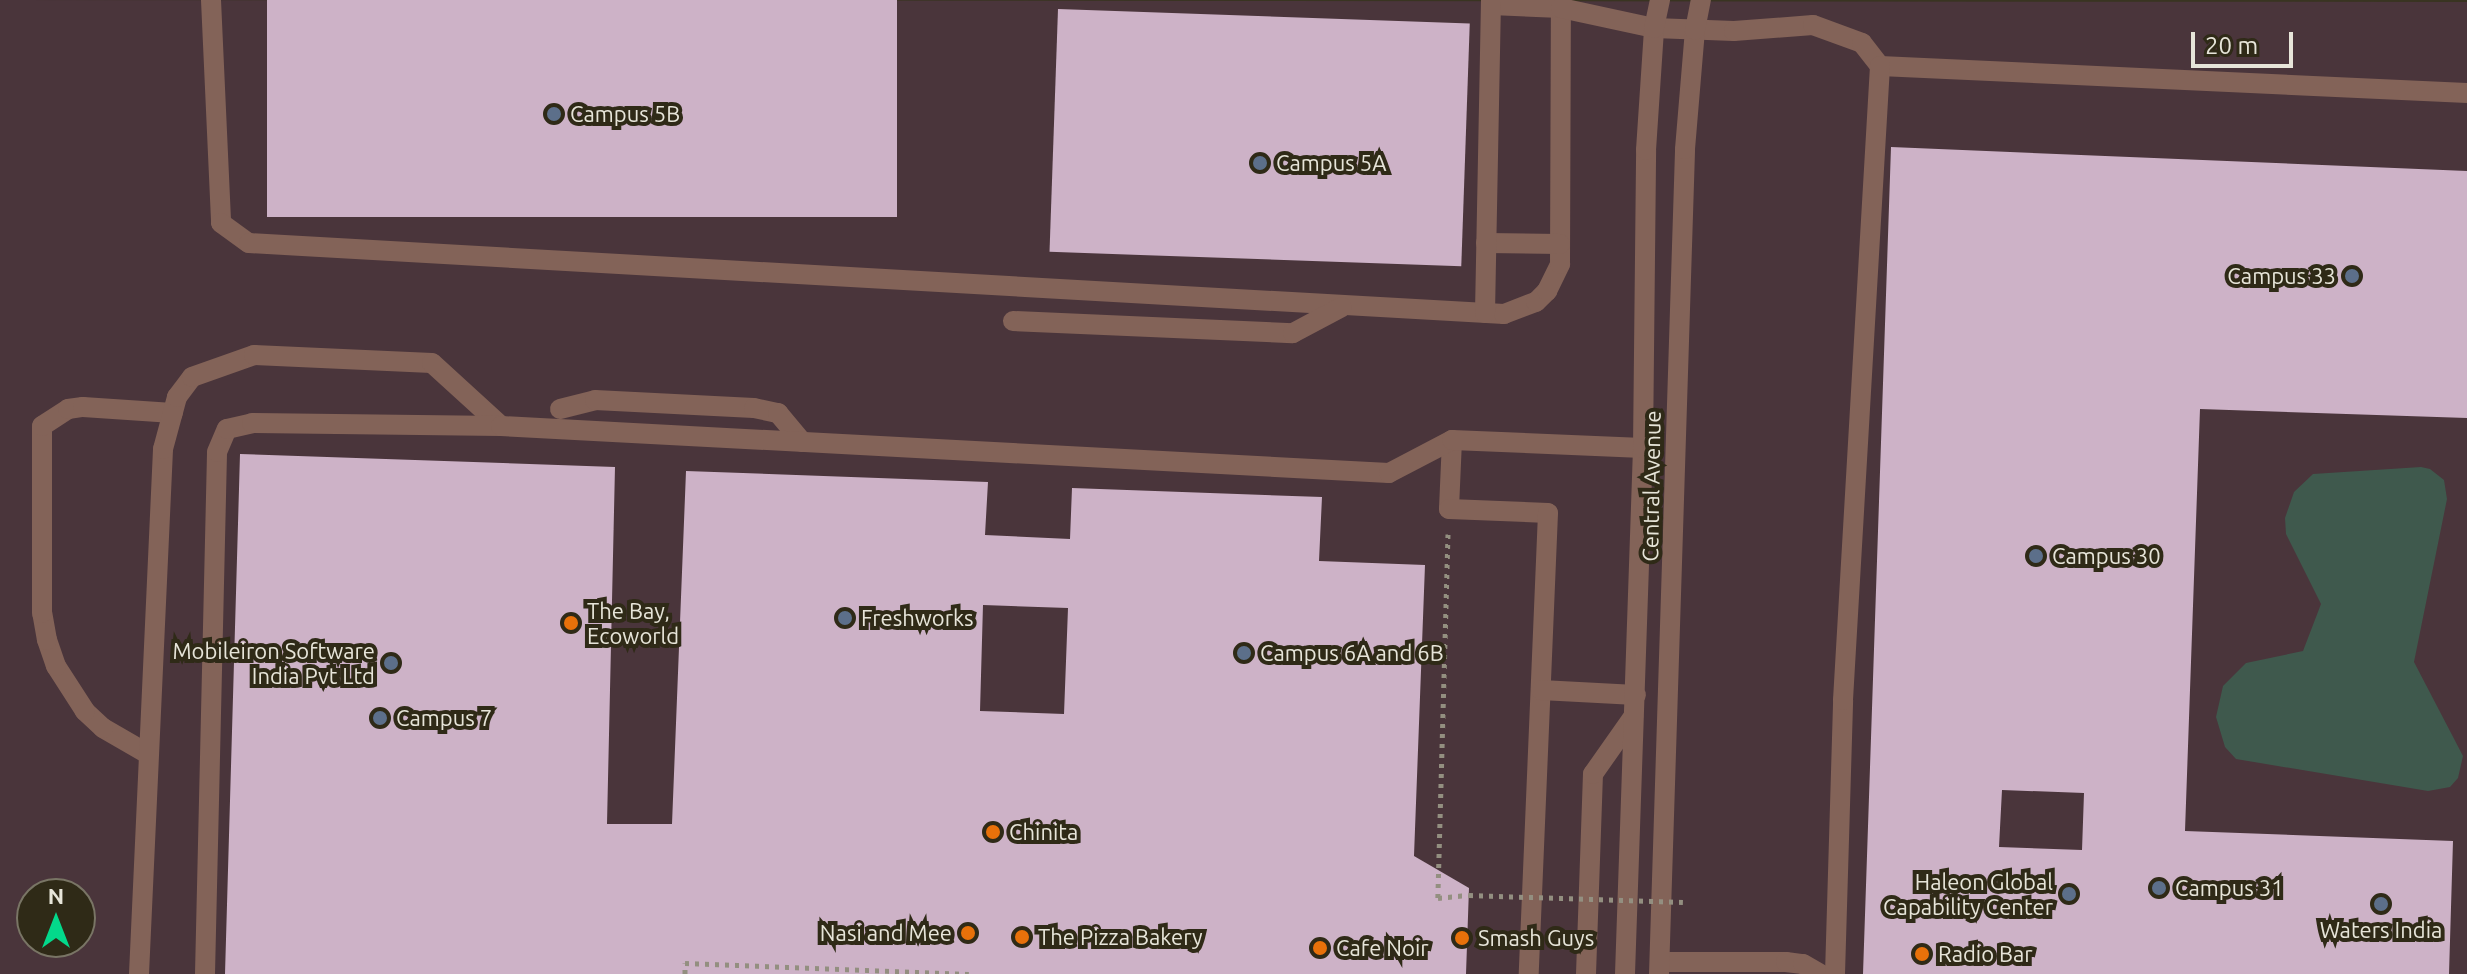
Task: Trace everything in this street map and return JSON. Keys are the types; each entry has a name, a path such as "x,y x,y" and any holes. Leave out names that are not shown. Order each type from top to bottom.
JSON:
{"street":[{"path":"211,0 221,223 249,243 1504,314 1536,302 1555,279 1560,264 1561,8"},
{"name":"Central Avenue","path":"1625,974 1643,448 1646,150 1654,28 1660,0"},
{"name":"Central Avenue","path":"1660,968 1685,149 1695,30 1701,0"},
{"path":"1485,313 1491,3 1561,8 1654,28 1734,31 1813,25 1862,43 1880,66 1843,700 1835,974 1821,974 1803,964 1786,962 1660,968"},
{"path":"1880,66 2467,93"},
{"path":"1486,243 1560,244"},
{"path":"1013,321 1293,333 1342,307"},
{"path":"139,974 163,449 177,397 192,377 254,355 432,363 501,426"},
{"path":"560,409 595,400 754,408 778,413 802,442"},
{"path":"148,754 103,728 85,711 56,666 47,640 42,613 42,426 68,409 83,407 173,413"},
{"path":"205,974 217,452 227,429 252,423 501,426 1389,473 1452,440 1643,448"},
{"path":"1452,440 1449,509 1548,513 1529,974"},
{"path":"1541,690 1636,695"},
{"path":"1586,974 1593,774 1633,717"}],"path":[{"path":"1449,509 1438,898 1469,895 1683,902"},
{"path":"685,974 685,963 969,974"}],"shaded area":[{"path":"0,0 2467,2 2467,974 0,974"}],"green space":[{"path":"2430,469 2444,480 2447,499 2414,662 2463,756 2458,778 2450,787 2428,791 2236,759 2225,747 2216,717 2223,686 2246,663 2303,651 2321,604 2286,534 2285,518 2294,492 2313,474"}],"building":[{"name":"Campus 5B","path":"267,0 897,0 897,217 267,217"},
{"name":"Campus 5A","path":"1058,9 1470,23 1461,266 1050,252"},
{"path":"1891,147 2467,171 2467,418 2200,409 2185,831 2453,841 2449,974 1863,974","holes":["2002,790 2084,793 2082,850 1999,847"]},
{"path":"240,454 615,467 607,824 672,824 686,471 988,482 985,535 1070,539 1072,488 1322,497 1319,561 1425,565 1414,856 1469,888 1466,974 225,974","holes":["983,605 1068,608 1064,714 980,711"]}],"place":[{"name":"Campus 5B","path":"554,114"},
{"name":"Campus 5A","path":"1260,163"},
{"name":"Campus 33","path":"2352,276"},
{"name":"Campus 30","path":"2036,556"},
{"name":"Freshworks","path":"845,618"},
{"name":"The Bay, Ecoworld","path":"571,623"},
{"name":"Campus 6A and 6B","path":"1244,653"},
{"name":"Mobileiron Software India Pvt Ltd","path":"391,663"},
{"name":"Campus 7","path":"380,718"},
{"name":"Chinita","path":"993,832"},
{"name":"Campus 31","path":"2159,888"},
{"name":"Haleon Global Capability Center","path":"2069,894"},
{"name":"Waters India","path":"2381,904"},
{"name":"Nasi and Mee","path":"968,933"},
{"name":"The Pizza Bakery","path":"1022,937"},
{"name":"Smash Guys","path":"1462,938"},
{"name":"Cafe Noir","path":"1320,948"},
{"name":"Radio Bar","path":"1922,954"}]}
